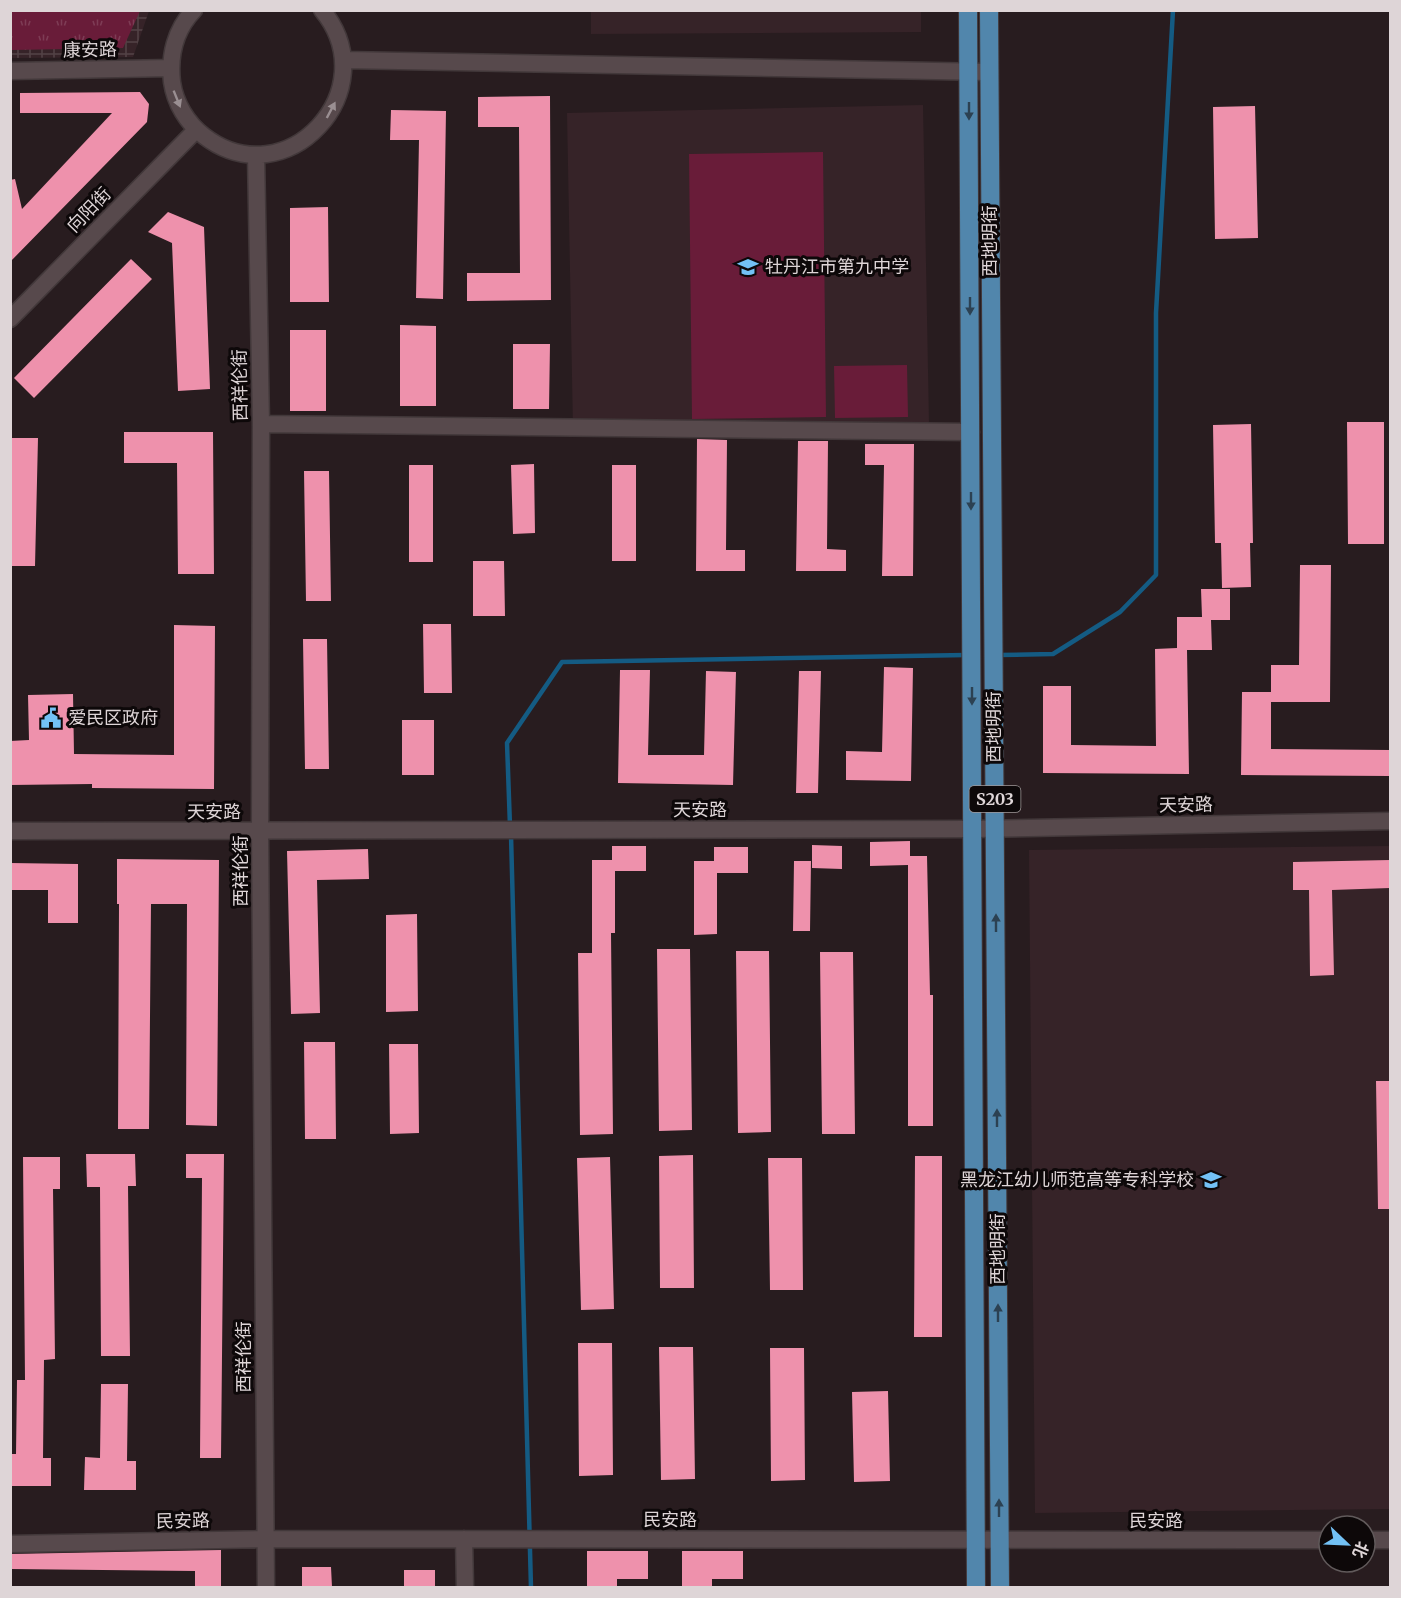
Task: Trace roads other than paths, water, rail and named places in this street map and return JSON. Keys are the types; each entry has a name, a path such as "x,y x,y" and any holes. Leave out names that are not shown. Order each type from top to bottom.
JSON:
{"main road":[{"name":"西地明街","path":"968,10 976,1587"},
{"name":"西地明街","path":"989,10 1000,1587"}],"street":[{"path":"194,10 186,18 175,42 171,68 174,91 182,111 196,129 224,147 256,155 284,150 310,137 330,116 341,89 344,60 338,34 322,10"},
{"path":"344,60 968,74 989,72"},
{"name":"康安路","path":"10,71 171,68"},
{"name":"向阳街","path":"10,318 196,129"},
{"name":"西祥伦街","path":"256,155 261,424 260,831 266,1587"},
{"path":"261,424 971,432"},
{"name":"天安路","path":"10,831 973,829 1390,821"},
{"name":"民安路","path":"10,1544 265,1539 1317,1540"},
{"path":"464,1539 465,1587"}],"waterway":[{"path":"998,655 1053,654 1120,612 1156,575 1156,313 1173,10"},
{"path":"510,826 507,743 562,662 966,655"},
{"path":"511,835 531,1588"}],"place":[{"name":"牡丹江市第九中学","path":"748,267"},
{"name":"爱民区政府","path":"51,718"},
{"name":"黑龙江幼儿师范高等专科学校","path":"1211,1180"}]}
